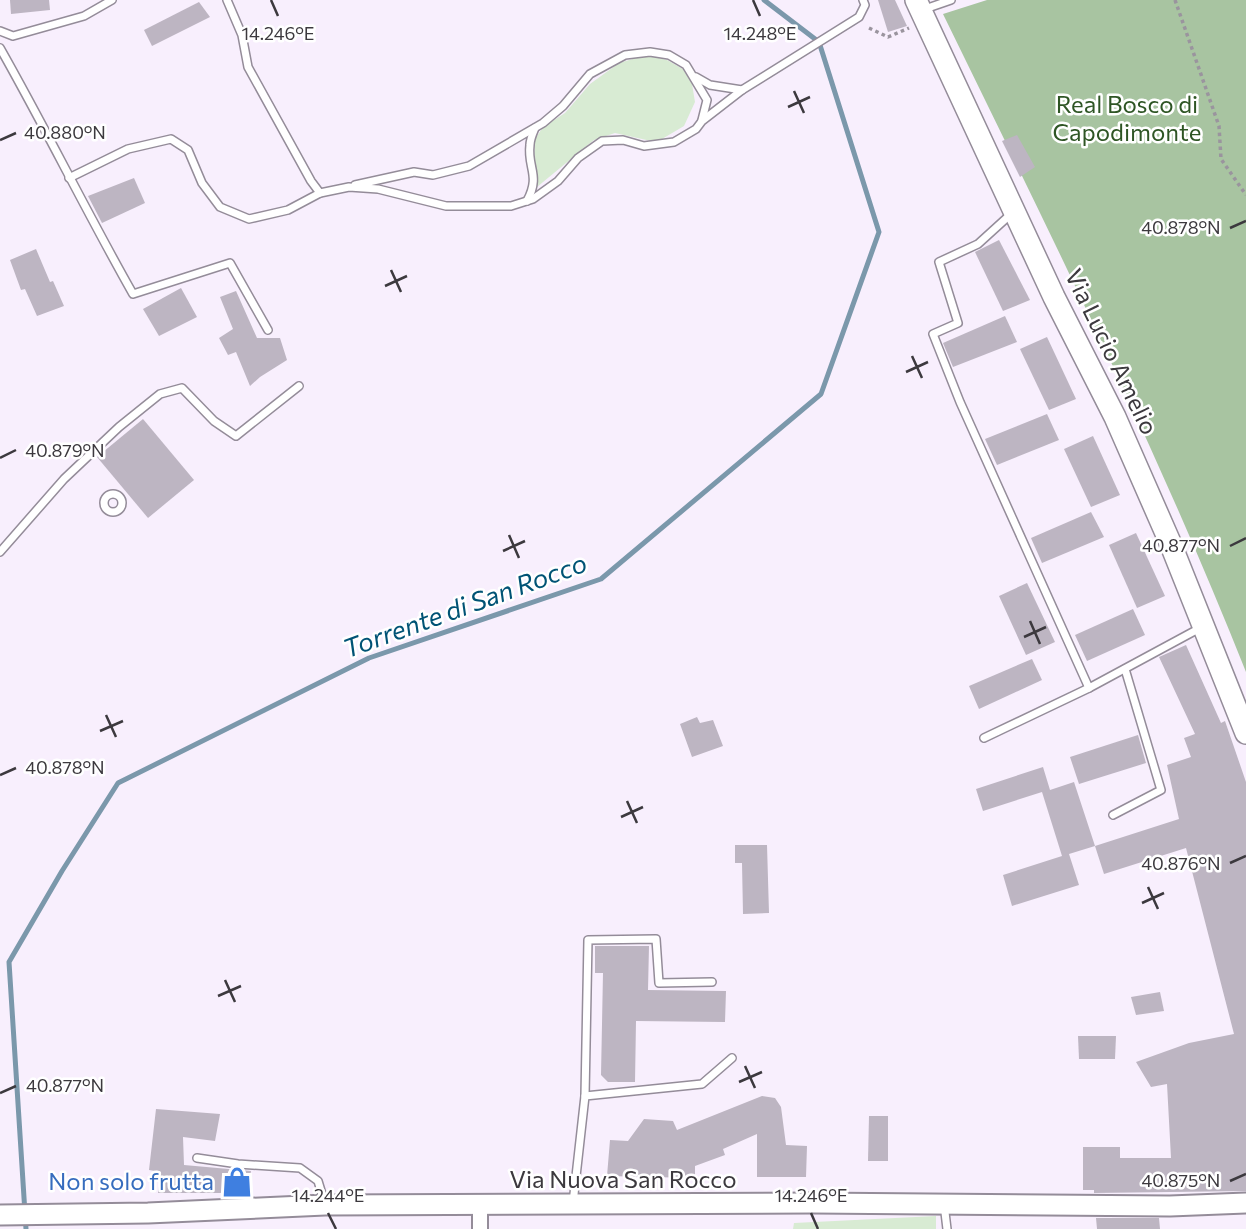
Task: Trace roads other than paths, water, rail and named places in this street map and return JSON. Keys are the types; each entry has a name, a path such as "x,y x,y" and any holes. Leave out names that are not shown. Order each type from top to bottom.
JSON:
{"main road":[{"name":"Via Lucio Amelio","path":"917,12 1115,417 1169,540 1246,733"},
{"name":"Via Nuova San Rocco","path":"0,1215 114,1214 325,1205 944,1203 1170,1206 1246,1203"}],"street":[{"path":"480,1205 480,1229"}],"lane":[{"path":"0,41 1,32 13,36 85,16 112,0"},
{"path":"227,0 242,35 248,67 320,193"},
{"path":"349,187 378,189 446,206 511,206 533,199 558,181 578,158 603,141 623,140 644,146 674,142 696,129 702,121 742,90 859,18 863,0"},
{"path":"917,12 951,0"},
{"path":"0,48 133,294 230,263 268,330"},
{"path":"69,178 128,149 171,139 188,150 202,183 220,207 249,219 288,210 320,193 414,172 433,175 469,166 535,127 563,106 590,75 625,55 650,52 668,55 686,65 707,100 702,121"},
{"path":"694,76 710,85 742,90"},
{"path":"527,201 533,190 534,175 529,146 535,127"},
{"path":"1015,210 978,244 939,262 958,323 933,334 960,402 1089,688"},
{"path":"0,552 64,479 119,427 160,394 182,388 214,421 236,436 299,386"},
{"path":"984,738 1089,688 1204,626"},
{"path":"1113,815 1161,790 1125,669"},
{"path":"573,1205 584,1096 588,940 656,939 659,983 712,982"},
{"path":"584,1096 702,1084 732,1058"},
{"path":"197,1158 300,1168 318,1181 325,1205"},
{"path":"944,1203 947,1229"}],"waterway":[{"name":"Torrente di San Rocco","path":"26,1229 9,962 118,783 369,658 601,579 821,394 879,232 819,42 764,0"}],"place":[{"name":"Non solo frutta","path":"237,1182"}],"park label":[{"name":"Real Bosco di Capodimonte","path":"1127,119"}]}
